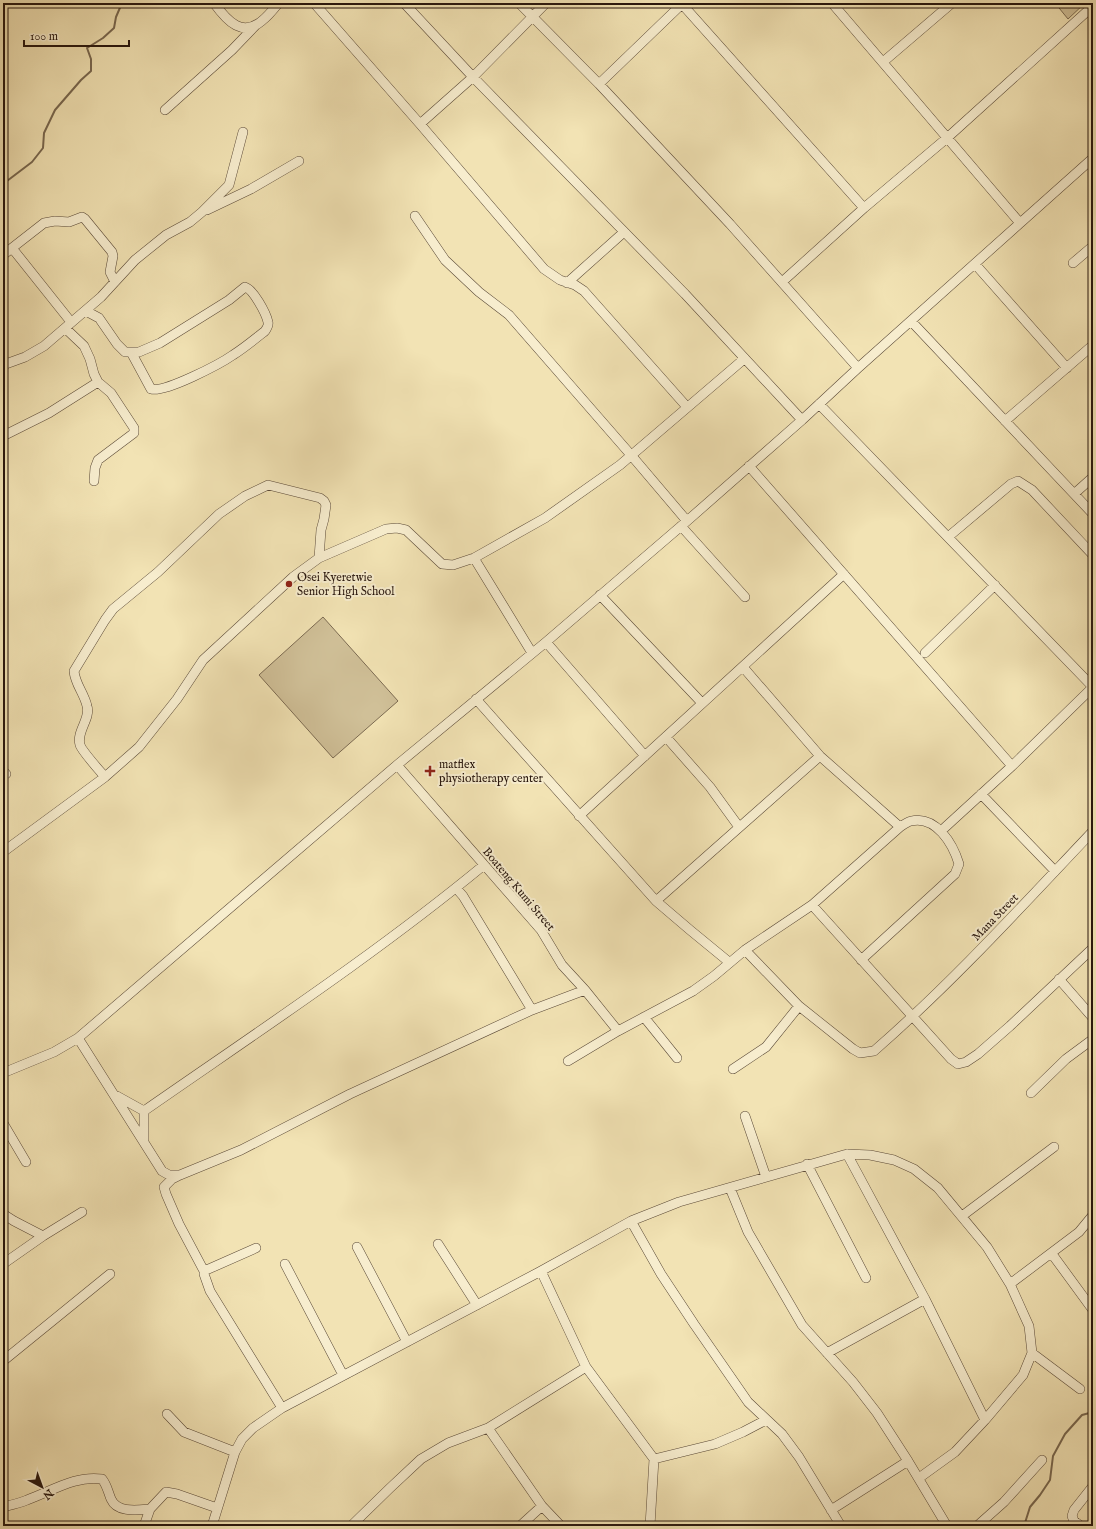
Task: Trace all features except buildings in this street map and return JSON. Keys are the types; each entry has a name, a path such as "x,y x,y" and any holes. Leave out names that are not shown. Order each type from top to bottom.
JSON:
{"street":[{"path":"214,3 224,16 234,24 246,28 256,25"},
{"path":"165,110 232,50 256,25 264,20 279,3"},
{"path":"314,3 420,124 544,270 560,280 575,285 584,291 687,407"},
{"path":"404,3 685,294 802,420"},
{"path":"519,3 599,84 730,224 858,368"},
{"path":"420,124 473,76 546,3"},
{"path":"832,3 1020,223"},
{"path":"883,62 952,3"},
{"path":"599,84 681,4 864,208"},
{"path":"782,282 864,208 947,138 1093,6"},
{"path":"3,365 25,357 44,346 86,311 135,260 166,235 190,222 202,212 228,185 243,132"},
{"path":"3,1073 54,1052 78,1038 397,765 546,642 684,524 1093,158"},
{"path":"202,212 251,189 299,161"},
{"path":"415,216 445,260 479,292 509,315 631,455 684,524 745,597"},
{"path":"3,255 44,223 55,221 69,222 82,217 112,252 113,256 110,272 115,282"},
{"path":"567,283 624,232"},
{"path":"1073,263 1093,246"},
{"path":"12,248 84,346 98,382 111,393 134,428 134,433 98,460 95,468 94,481"},
{"path":"975,264 1067,368"},
{"path":"86,311 99,318 117,344 125,352 131,352 139,352 160,342 229,300 245,287 249,288 257,299 268,322 266,331 232,356 179,383 156,391 151,389 131,352"},
{"path":"911,321 1093,514"},
{"path":"1005,421 1093,345"},
{"path":"3,852 105,777 139,747 177,699 203,660 294,577 319,558 386,529 397,528 406,530 442,564 453,565 474,558 569,503 620,465 744,359"},
{"path":"3,436 49,413 98,382"},
{"path":"819,404 1093,687 1012,766 941,831"},
{"path":"749,466 1012,766"},
{"path":"1074,494 1093,477"},
{"path":"948,537 1011,484 1018,481 1032,490 1093,555"},
{"path":"105,777 80,745 80,734 88,714 87,706 74,679 74,671 104,620 113,609 158,572 219,514 245,496 268,485 320,498 324,501 326,505 321,530 319,558"},
{"path":"474,558 532,653"},
{"path":"580,816 844,574"},
{"path":"926,652 995,585"},
{"path":"600,595 702,703"},
{"path":"546,642 645,756"},
{"path":"743,667 820,756 900,827"},
{"path":"476,699 656,901 729,962"},
{"path":"666,737 710,787 739,827"},
{"path":"656,901 820,756"},
{"name":"Boateng Kumi Street","path":"397,765 541,930 562,965 585,990 618,1031"},
{"path":"981,794 1055,871"},
{"path":"568,1061 618,1031 693,991 714,976 745,950 812,906 900,827 910,821 925,821 941,831 955,851 959,864 955,874 860,960"},
{"name":"Mana Street","path":"745,950 799,1006 860,1053 874,1051 912,1017 991,939 1093,831"},
{"path":"144,1111 332,981 456,888 484,864"},
{"path":"456,888 463,896 532,1010"},
{"path":"812,906 912,1017 951,1059 958,1064 966,1062 1010,1026 1093,948"},
{"path":"1059,979 1093,1018"},
{"path":"282,1408 210,1290 204,1271 179,1224 164,1187 172,1179 180,1175 241,1150 350,1094 532,1010 585,990"},
{"path":"733,1069 766,1047 799,1006"},
{"path":"644,1017 677,1058"},
{"path":"78,1038 144,1140 162,1172 169,1175 180,1175"},
{"path":"1031,1093 1066,1059 1093,1039"},
{"path":"116,1096 144,1111"},
{"path":"144,1111 144,1140"},
{"path":"745,1116 766,1177"},
{"path":"3,1123 26,1162"},
{"path":"962,1216 1054,1147"},
{"path":"847,1154 925,1299 985,1420"},
{"path":"212,1526 236,1452 242,1439 253,1428 282,1408 541,1272 631,1221 679,1202 807,1164 847,1154 876,1156 894,1160 914,1169 938,1188 987,1247 1010,1284 1029,1326 1032,1353 1023,1375 985,1420 955,1452 918,1478"},
{"path":"807,1164 866,1278"},
{"path":"730,1188 748,1232 802,1325 853,1382 872,1407 908,1461 947,1526"},
{"path":"3,1264 43,1236 82,1212"},
{"path":"3,1214 43,1236"},
{"path":"1010,1284 1052,1254 1079,1232 1093,1215"},
{"path":"631,1221 661,1274 694,1324 748,1402 782,1434 799,1458 840,1525"},
{"path":"438,1244 477,1305"},
{"path":"357,1247 408,1342"},
{"path":"204,1271 256,1248"},
{"path":"1052,1254 1093,1310"},
{"path":"285,1264 343,1375"},
{"path":"541,1272 586,1367 654,1459 650,1526"},
{"path":"3,1361 110,1274"},
{"path":"827,1353 925,1299"},
{"path":"1032,1353 1080,1389"},
{"path":"351,1526 421,1459 448,1443 488,1428 586,1367"},
{"path":"167,1414 184,1432 236,1452"},
{"path":"654,1459 715,1444 766,1420"},
{"path":"488,1428 542,1506 561,1526"},
{"path":"977,1526 1004,1502 1042,1460"},
{"path":"831,1510 908,1461"},
{"path":"3,1507 27,1500 69,1482 92,1477 102,1479 107,1486 114,1504 120,1509 150,1509"},
{"path":"1081,1526 1074,1521 1072,1516 1074,1510 1093,1486"},
{"path":"144,1526 150,1509 166,1492 177,1494 217,1508"},
{"path":"520,1526 542,1506"}],"shaded area":[{"path":"1055,3 1085,3 1068,19"},
{"path":"323,617 398,701 333,758 259,675"}],"waterway":[{"path":"3,184 32,162 43,148 44,133 55,110 81,80 91,71 91,59 87,48 103,38 114,28 116,17 122,3"},
{"path":"1024,1526 1030,1507 1050,1480 1053,1456 1065,1434 1082,1415 1093,1412"}],"place":[{"name":"Osei Kyeretwie Senior High School","path":"289,584"},
{"name":"matflex physiotherapy center","path":"430,771"}]}
